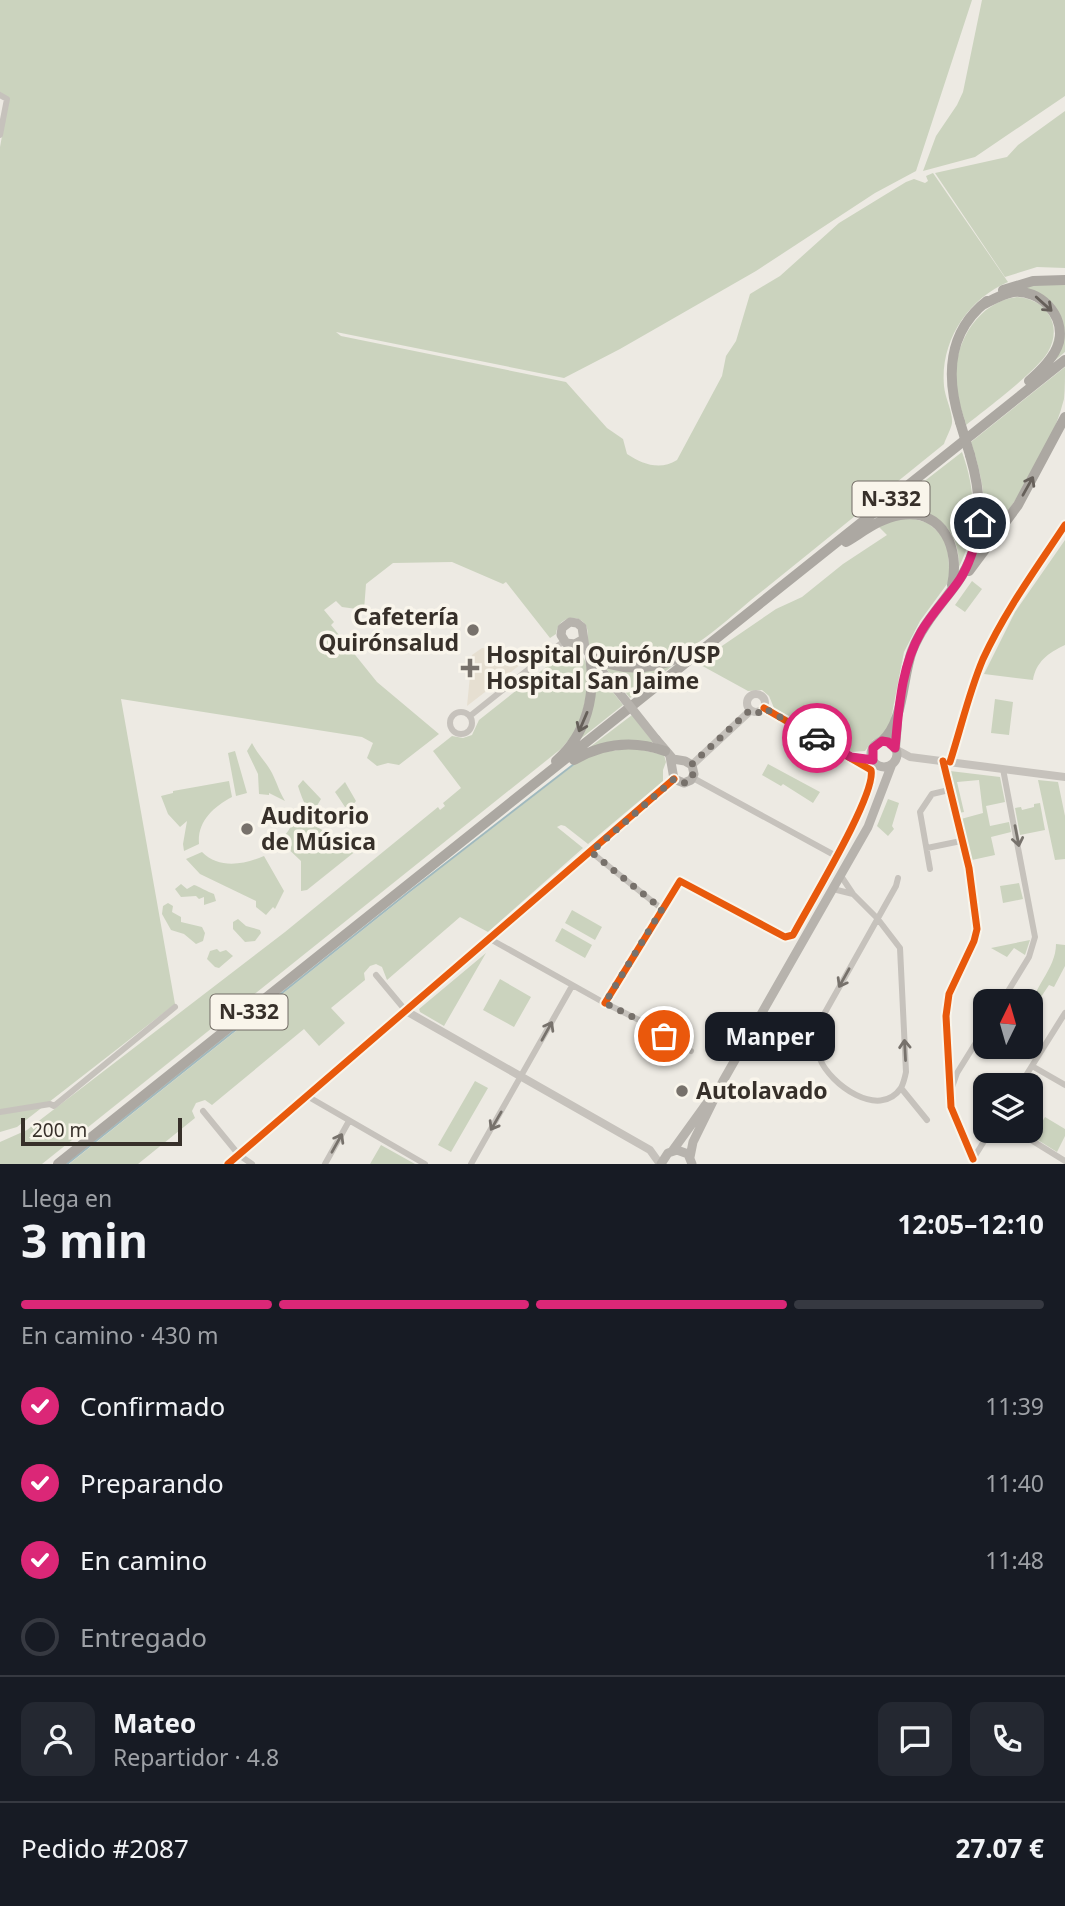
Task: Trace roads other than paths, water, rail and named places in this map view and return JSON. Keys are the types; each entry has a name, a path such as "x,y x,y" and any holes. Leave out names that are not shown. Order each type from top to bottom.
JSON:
{"highway":[{"path":"959,580 976,543 980,523 979,492 951,388 951,362 961,334 982,304 1001,291 1018,284 1046,279 1065,280"},
{"path":"976,430 1045,365 1059,341 1058,323 1052,310 1032,294 1010,292 982,304"},
{"name":"N-332","path":"58,1164 1065,360"},
{"path":"896,749 897,718 906,670 915,644 926,623 959,580 976,563 1018,505 1065,417"},
{"path":"805,568 883,521 899,515 915,516 936,525 949,540 955,559 951,591"},
{"path":"583,647 625,667 646,668 667,663 692,651 758,605"},
{"path":"440,859 561,756 572,743 587,715 592,693 583,647"},
{"path":"882,741 891,732 897,718"},
{"name":"N-332","path":"440,859 584,754 619,744 646,746 672,759"}],"main road":[{"path":"583,647 582,627 573,622 562,628 564,641 583,647 672,759 691,765 693,778 684,783 674,779 671,773 672,759"},
{"path":"691,1161 693,1142 723,1081 871,821 896,749 888,742 882,741 874,746 873,762 881,775 882,788"},
{"path":"873,762 886,766 893,763"},
{"path":"661,1164 664,1156 671,1151 723,1081"},
{"path":"671,1151 684,1152 691,1161"}],"street":[{"path":"0,135 3,97"},
{"path":"980,1164 973,1159 950,1099 947,1002 977,932 970,878 949,790 946,762 982,662 1003,620 1065,525"},
{"path":"470,716 564,641"},
{"path":"754,694 760,695 764,699 764,708 758,713 750,710 747,700 754,694"},
{"path":"605,1003 678,882 681,881 785,937 793,935 862,808 872,777 873,762 857,758 764,708"},
{"path":"691,765 750,710"},
{"path":"896,749 909,757 1065,777"},
{"path":"893,763 909,757"},
{"path":"1003,769 1035,937 1029,957 1009,989"},
{"path":"693,778 836,856"},
{"path":"228,1164 674,779"},
{"path":"930,869 920,812 932,794 949,790"},
{"path":"927,848 961,841"},
{"path":"591,852 662,909"},
{"path":"841,876 853,894 877,918 900,947 906,1072 901,1088 893,1095 881,1100 869,1100 857,1096 829,1074 818,1051 818,1032 823,1016 877,918 898,883 898,878"},
{"path":"833,889 853,894"},
{"path":"490,939 572,986 649,1025 691,1051"},
{"path":"376,975 406,1011 650,1150 661,1164"},
{"path":"471,1164 572,986"},
{"path":"0,1112 50,1104 54,1106 175,1007"},
{"path":"1028,1073 1065,1013"},
{"path":"950,1099 955,1078 973,1048"},
{"path":"948,1061 953,1065 963,1064"},
{"path":"1032,1066 1065,1085"},
{"path":"901,1088 926,1120"},
{"path":"307,1096 425,1164"},
{"path":"203,1111 239,1155 252,1164"},
{"path":"325,1164 349,1121"},
{"path":"964,1137 973,1142"},
{"path":"973,1159 983,1143"},
{"path":"1036,1143 1065,1161"},
{"path":"650,1150 671,1151"}],"waterway":[{"path":"67,1164 574,764"}],"place":[{"name":"Cafetería Quirónsalud","path":"473,630"},
{"name":"Hospital Quirón/USP Hospital San Jaime","path":"470,668"},
{"name":"Auditorio de Música","path":"247,829"},
{"name":"Manper","path":"664,1036"},
{"name":"Autolavado","path":"682,1091"}]}
